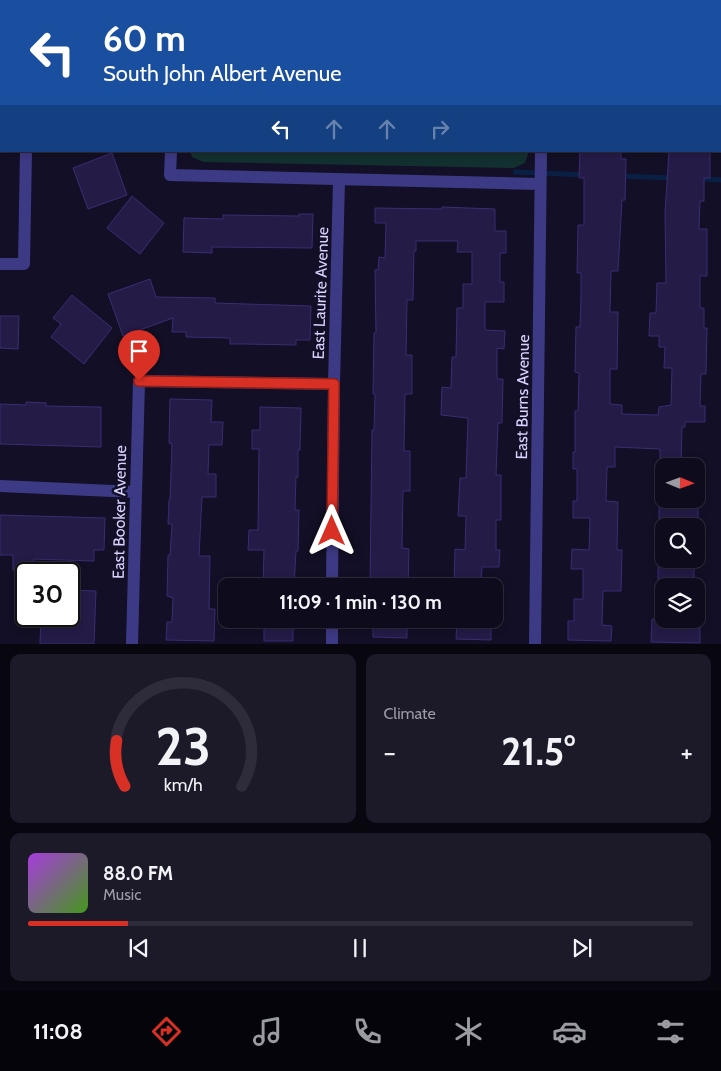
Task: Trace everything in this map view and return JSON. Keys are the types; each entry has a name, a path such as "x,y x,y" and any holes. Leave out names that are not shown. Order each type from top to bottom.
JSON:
{"street":[{"path":"0,264 24,264 26,152"},
{"path":"171,152 170,175 540,184"},
{"name":"East Burns Avenue","path":"535,644 541,152"},
{"name":"East Laurite Avenue","path":"332,578 339,180"},
{"name":"East Booker Avenue","path":"132,644 139,381 334,384"},
{"path":"0,486 135,492"},
{"path":"332,628 332,644"}],"green space":[{"path":"190,152 529,152 525,163 514,168 203,162 192,157"}],"building":[{"path":"580,152 621,152 621,159 626,159 625,200 622,200 618,271 611,271 610,312 618,312 617,369 610,369 610,404 622,405 622,414 658,415 659,407 671,405 672,368 664,368 665,347 659,347 659,336 649,336 650,313 656,313 657,283 666,283 665,213 669,152 710,152 710,178 704,178 704,201 700,201 699,229 707,229 707,276 700,276 700,308 704,308 704,328 707,328 706,374 701,374 700,406 705,406 705,422 685,422 685,427 682,427 681,458 660,458 660,449 615,447 615,467 607,467 606,501 618,502 617,550 622,550 621,591 603,591 602,625 612,626 611,641 568,640 568,621 574,621 574,599 583,599 583,569 571,569 572,549 589,550 590,518 573,518 573,501 577,501 577,469 573,469 575,411 578,411 579,373 575,372 576,327 580,327 581,297 581,273 577,273 578,225 584,225 584,178 579,178"},
{"path":"112,153 127,195 88,209 73,168"},
{"path":"132,196 164,223 140,254 107,228"},
{"path":"442,207 495,209 495,231 506,231 506,253 500,253 500,282 504,282 504,302 485,302 485,330 505,331 504,349 497,348 497,379 503,379 502,423 498,423 496,475 501,475 501,520 496,520 496,550 500,550 499,567 482,567 481,578 454,578 455,549 465,550 466,516 458,516 460,478 466,478 468,418 441,415 442,387 451,388 452,357 456,357 457,308 463,308 463,284 472,284 472,252 457,252 458,241 416,241 413,300 407,300 406,355 412,355 412,394 405,394 404,451 410,451 410,491 403,491 402,548 409,549 408,578 370,578 372,430 374,430 375,394 373,394 374,333 376,333 375,270 378,270 379,257 385,258 386,223 375,223 375,208 442,209"},
{"path":"299,214 313,214 312,248 212,247 212,253 183,252 184,218 223,219 223,215 299,216"},
{"path":"150,279 156,297 215,298 215,303 311,306 310,340 296,340 296,345 230,344 230,338 186,337 186,332 172,332 173,318 123,336 108,294"},
{"path":"72,295 112,328 84,364 51,337 61,324 53,318"},
{"path":"0,316 19,316 18,349 0,348"},
{"path":"170,399 212,400 211,422 223,422 222,445 209,445 208,474 216,474 216,497 202,497 199,556 210,556 209,609 215,609 214,641 166,640 167,622 172,622 173,598 167,596 168,555 170,555 172,524 168,524 172,444 169,443"},
{"path":"26,402 46,403 46,406 101,407 101,447 0,444 0,404 26,405"},
{"path":"260,407 301,408 295,510 299,510 298,551 296,551 294,578 263,578 264,550 248,550 249,530 258,530 259,449 252,449 252,430 260,430"},
{"path":"659,508 698,508 698,518 659,518"},
{"path":"0,515 105,518 104,550 94,550 94,561 34,559 34,562 15,562 15,570 13,570 13,555 0,555"},
{"path":"658,568 694,568 694,578 658,578"},
{"path":"80,590 96,591 94,644 40,644 41,627 80,627"},
{"path":"652,619 655,619 655,628 700,628 700,643 651,642"},
{"path":"264,628 293,628 293,641 264,641"},
{"path":"373,628 407,628 407,638 373,637"},
{"path":"457,628 491,628 491,640 456,639"}],"waterway":[{"path":"515,172 586,175"},
{"path":"619,176 673,178"},
{"path":"699,179 721,180"}],"route":[{"path":"139,381 334,384 332,531"}]}
